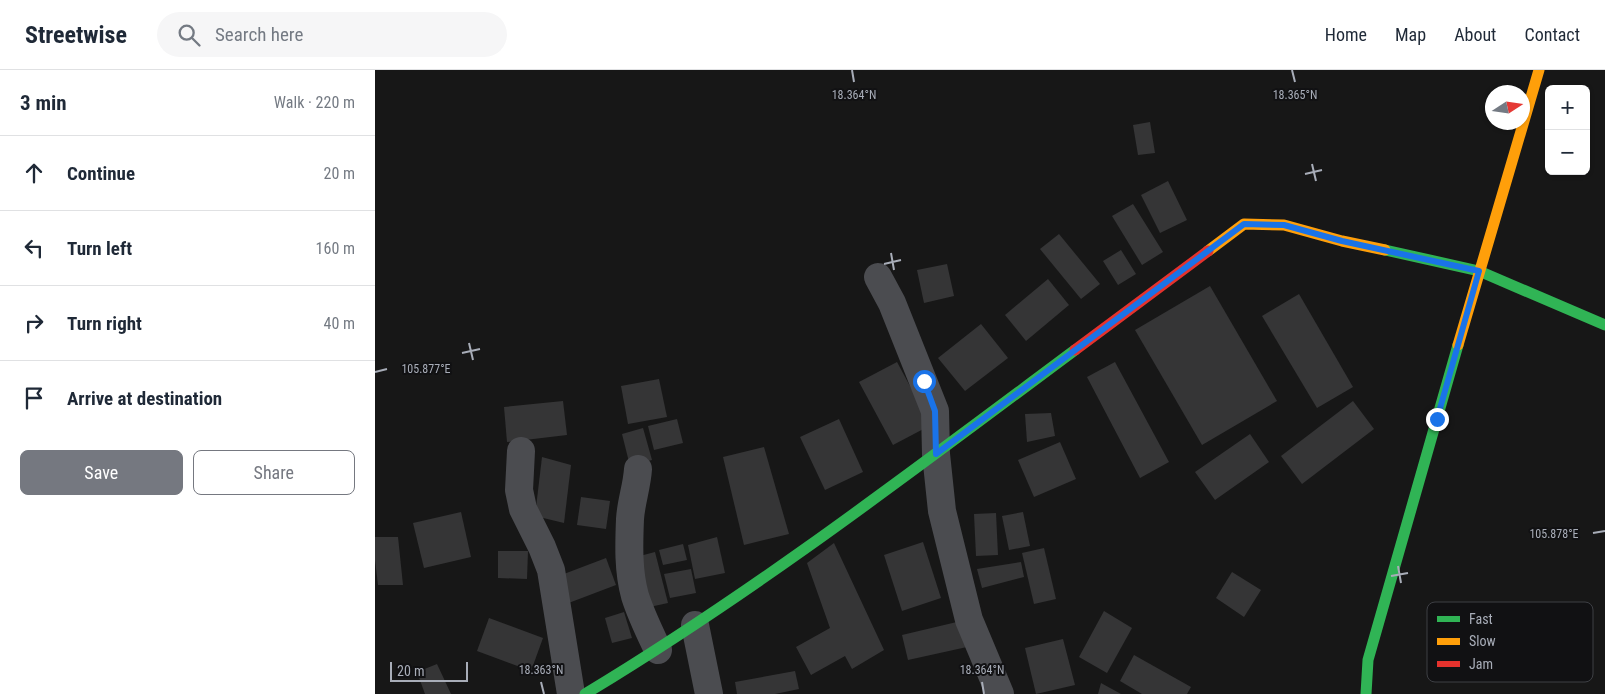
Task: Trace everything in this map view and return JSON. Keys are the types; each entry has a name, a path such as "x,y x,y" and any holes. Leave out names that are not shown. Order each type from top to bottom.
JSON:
{"street":[{"path":"1367,694 1368,660 1479,271 1539,70"},
{"path":"585,694 658,650 841,524 1244,224 1284,225 1342,241 1479,271 1605,325"},
{"path":"878,278 892,303 935,411 936,454 942,511 969,620 1000,694"},
{"path":"521,451 519,490 523,509 551,570 571,694"},
{"path":"638,469 630,516 631,573 636,597 658,650"},
{"path":"695,625 709,694"}],"building":[{"path":"1150,122 1155,153 1138,155 1133,125"},
{"path":"1168,181 1187,220 1160,233 1141,195"},
{"path":"1133,204 1163,252 1142,265 1112,216"},
{"path":"1059,234 1100,284 1081,299 1040,249"},
{"path":"1121,250 1136,274 1118,285 1103,261"},
{"path":"947,264 954,296 924,303 917,270"},
{"path":"1048,279 1069,305 1026,341 1005,315"},
{"path":"1210,286 1277,401 1202,445 1135,330"},
{"path":"1299,294 1353,387 1317,408 1262,316"},
{"path":"981,324 1008,358 965,391 938,358"},
{"path":"897,362 931,425 893,445 859,382"},
{"path":"1115,362 1169,462 1140,478 1087,377"},
{"path":"659,379 667,417 628,424 621,386"},
{"path":"563,401 567,435 507,442 504,407"},
{"path":"1353,401 1374,429 1302,484 1281,456"},
{"path":"1051,413 1055,436 1027,442 1025,414"},
{"path":"677,419 683,443 654,450 648,426"},
{"path":"839,419 863,472 825,490 800,437"},
{"path":"643,428 652,460 630,466 622,434"},
{"path":"1250,434 1269,462 1215,500 1195,472"},
{"path":"1060,442 1076,479 1034,497 1018,460"},
{"path":"764,447 789,534 744,545 723,457"},
{"path":"542,457 571,465 564,523 535,516"},
{"path":"581,497 610,501 606,529 577,525"},
{"path":"461,512 471,557 424,568 413,523"},
{"path":"1023,512 1030,546 1009,550 1002,516"},
{"path":"996,513 998,555 976,556 974,514"},
{"path":"375,537 398,537 403,585 378,585"},
{"path":"717,537 725,573 695,579 688,545"},
{"path":"923,542 941,598 902,611 884,555"},
{"path":"834,543 884,650 852,669 845,656 811,675 796,647 830,628 807,563"},
{"path":"683,544 687,560 663,565 659,550"},
{"path":"1044,548 1056,599 1034,604 1022,553"},
{"path":"498,551 528,551 527,579 498,578"},
{"path":"655,552 668,603 645,608 632,558"},
{"path":"606,558 616,585 566,604 556,577"},
{"path":"1021,562 1024,577 982,588 977,569"},
{"path":"691,569 696,593 670,598 664,574"},
{"path":"1232,572 1261,590 1244,617 1216,598"},
{"path":"1104,611 1132,628 1107,673 1079,657"},
{"path":"624,612 632,638 612,643 605,618"},
{"path":"489,618 543,638 531,671 477,651"},
{"path":"961,621 967,647 908,660 902,635"},
{"path":"1063,639 1075,685 1036,694 1025,648"},
{"path":"1134,655 1191,687 1187,694 1142,694 1120,681"},
{"path":"437,664 451,694 425,694 417,672"},
{"path":"795,671 799,689 775,694 737,694 735,682"},
{"path":"1101,683 1121,694 1098,694"}],"traffic: fast":[{"path":"1385,250 1479,271 1605,325"},
{"path":"1366,694 1368,660 1458,345"},
{"path":"585,694 649,655 773,571 895,484 1075,350"}],"traffic: slow":[{"path":"1458,345 1539,70"},
{"path":"1208,251 1244,224 1284,225 1342,241 1385,250"}],"traffic: jam":[{"path":"1075,350 1208,251"}],"route":[{"path":"924,381 935,411 936,454 1244,224 1284,225 1342,241 1479,271 1437,419"}]}
